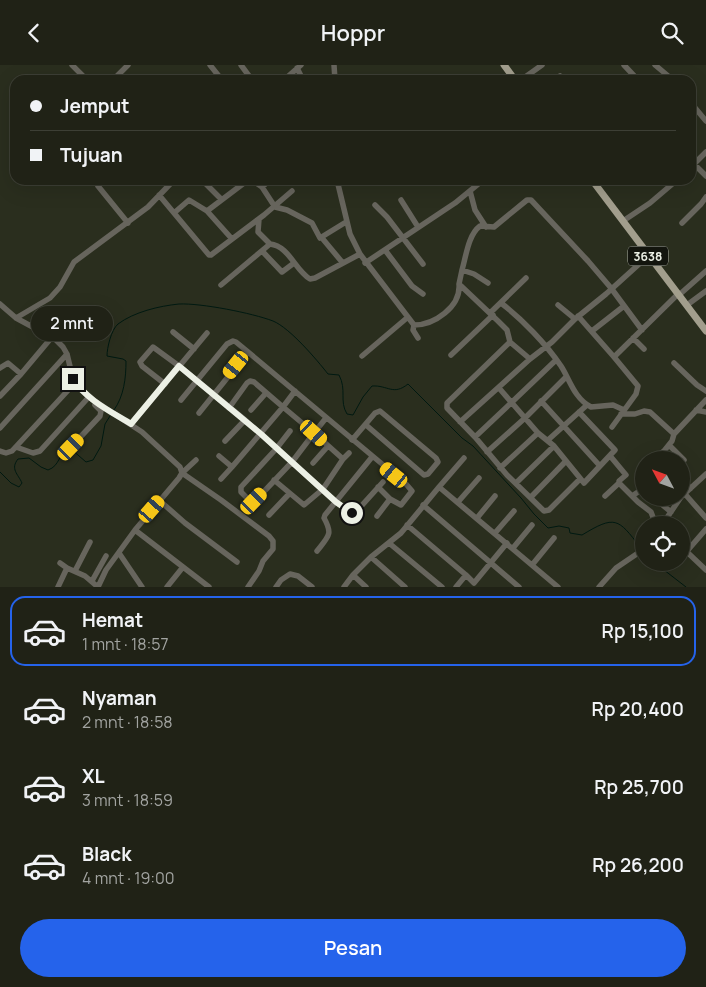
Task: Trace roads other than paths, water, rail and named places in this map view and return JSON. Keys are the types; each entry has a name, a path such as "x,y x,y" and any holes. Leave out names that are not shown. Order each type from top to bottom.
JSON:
{"main road":[{"path":"504,65 512,75"},
{"name":"3638","path":"596,185 706,331"}],"street":[{"path":"72,65 82,75"},
{"path":"118,75 128,65"},
{"path":"210,65 218,75"},
{"path":"240,65 248,75"},
{"path":"529,75 542,65"},
{"path":"624,65 633,75"},
{"path":"655,65 667,75"},
{"path":"696,109 706,121"},
{"path":"696,163 706,152"},
{"path":"696,168 706,176"},
{"path":"16,318 50,298 74,263 85,252 148,207 169,185"},
{"path":"207,185 221,199"},
{"path":"207,211 241,185"},
{"path":"259,185 274,207 286,210 312,223 320,238 322,237 342,262"},
{"path":"338,185 346,222 360,254 414,325 418,338"},
{"path":"366,263 477,185"},
{"path":"623,221 650,203 671,185"},
{"path":"98,186 128,223"},
{"path":"158,195 209,255 213,254 260,218 292,191"},
{"path":"470,191 475,209 486,227"},
{"path":"682,223 704,205 706,197"},
{"path":"400,199 418,227"},
{"path":"174,213 190,200 207,211 232,239"},
{"path":"414,325 426,324 438,318 450,307 457,297 462,270 474,232 480,226 494,227 527,200 530,200 588,261 642,330"},
{"path":"375,205 424,264"},
{"path":"260,218 258,232 270,244 280,247 310,279 360,254"},
{"path":"322,237 346,222"},
{"path":"221,285 246,262 270,244"},
{"path":"385,250 412,286 423,294"},
{"path":"262,251 282,272 294,263"},
{"path":"460,422 648,256"},
{"path":"462,270 474,274 488,283"},
{"path":"614,357 678,295 706,271"},
{"path":"451,355 526,278"},
{"path":"459,284 492,314 507,330 510,342 530,359"},
{"path":"686,305 706,291"},
{"path":"0,303 16,318 52,337 60,344 67,354 73,379 90,399 131,424 178,464 182,473 222,500 269,536 273,541 272,549 248,587"},
{"path":"501,303 519,317 546,348 562,367 573,389 587,405 598,407 613,405 623,412 636,414 644,411 650,412 674,434"},
{"path":"558,305 577,317 592,331 636,381 638,386 636,394 612,427"},
{"path":"592,331 624,306"},
{"path":"362,356 408,317"},
{"path":"173,332 194,349"},
{"path":"131,424 207,333"},
{"path":"0,396 52,337"},
{"path":"633,338 644,349"},
{"path":"165,384 142,366 141,361 154,347 179,366 197,381 212,395 261,434 348,511 355,513 380,484 390,499 401,505 412,491 236,342 230,342 197,381 181,400"},
{"path":"510,342 447,403 448,408 500,468 542,510 547,511 580,479"},
{"path":"199,413 248,352"},
{"path":"0,429 67,354"},
{"path":"475,437 556,360"},
{"path":"0,368 8,363 21,374"},
{"path":"674,363 706,391"},
{"path":"488,452 566,377"},
{"path":"0,451 9,453 16,447 72,386 73,379"},
{"path":"229,408 249,382 254,382 343,459"},
{"path":"71,447 102,413 100,409 72,386"},
{"path":"499,388 538,433 554,446 583,483 615,452 579,412"},
{"path":"221,479 261,434 295,391"},
{"path":"251,410 266,393"},
{"path":"16,447 33,453 43,449 87,399"},
{"path":"664,451 670,446 674,434 706,400"},
{"path":"541,401 600,466"},
{"path":"548,441 587,405"},
{"path":"696,410 706,412"},
{"path":"352,440 377,412 382,412 436,458 438,462 428,474 424,475 366,425"},
{"path":"290,431 241,487 240,492 250,501 254,501 292,462 326,418"},
{"path":"225,441 245,421"},
{"path":"500,468 538,433"},
{"path":"313,463 328,446"},
{"path":"516,483 554,446"},
{"path":"670,446 675,451"},
{"path":"274,480 304,505 323,489 348,453"},
{"path":"219,456 232,467"},
{"path":"317,551 329,532 329,526 324,518 325,515 372,457"},
{"path":"605,496 626,475 611,457"},
{"path":"344,587 370,557 401,533 464,458"},
{"path":"60,563 92,581 98,587 106,570 135,530 182,473 196,460"},
{"path":"531,497 566,461"},
{"path":"690,489 706,474"},
{"path":"458,502 479,478"},
{"path":"619,483 652,512 653,516"},
{"path":"440,487 558,587"},
{"path":"269,515 289,494"},
{"path":"477,518 495,496"},
{"path":"377,516 390,499"},
{"path":"160,501 237,562"},
{"path":"690,503 706,518"},
{"path":"423,505 519,587"},
{"path":"664,506 671,512"},
{"path":"668,516 675,506"},
{"path":"495,533 514,511"},
{"path":"407,525 480,587"},
{"path":"512,548 532,525"},
{"path":"690,548 706,529"},
{"path":"135,530 209,587"},
{"path":"532,565 554,538"},
{"path":"75,571 90,542"},
{"path":"389,543 442,587"},
{"path":"474,583 507,543"},
{"path":"119,553 142,587"},
{"path":"600,587 616,568 635,555"},
{"path":"690,555 706,571"},
{"path":"92,581 106,556"},
{"path":"370,557 405,587"},
{"path":"167,587 183,567"},
{"path":"58,587 67,568"},
{"path":"276,587 281,580 292,574 298,576 312,587"},
{"path":"353,575 366,587"},
{"path":"456,587 466,575"}],"waterway":[{"path":"114,410 122,393 126,367 126,361 123,359 107,356 111,335 118,324 131,316 147,310 179,304 213,307 253,315 280,325 303,345 328,374 339,375 347,414 353,415 372,386 394,390 408,384 462,438 473,446 548,528 559,526 569,528 570,533 582,535 609,522 621,525 635,541"},
{"path":"71,449 86,462 93,460 101,446 105,424 110,416"},
{"path":"0,472 11,483 19,487 22,483 15,469 18,459 29,458 48,470 55,466 68,447"},
{"path":"665,571 686,587"}]}
